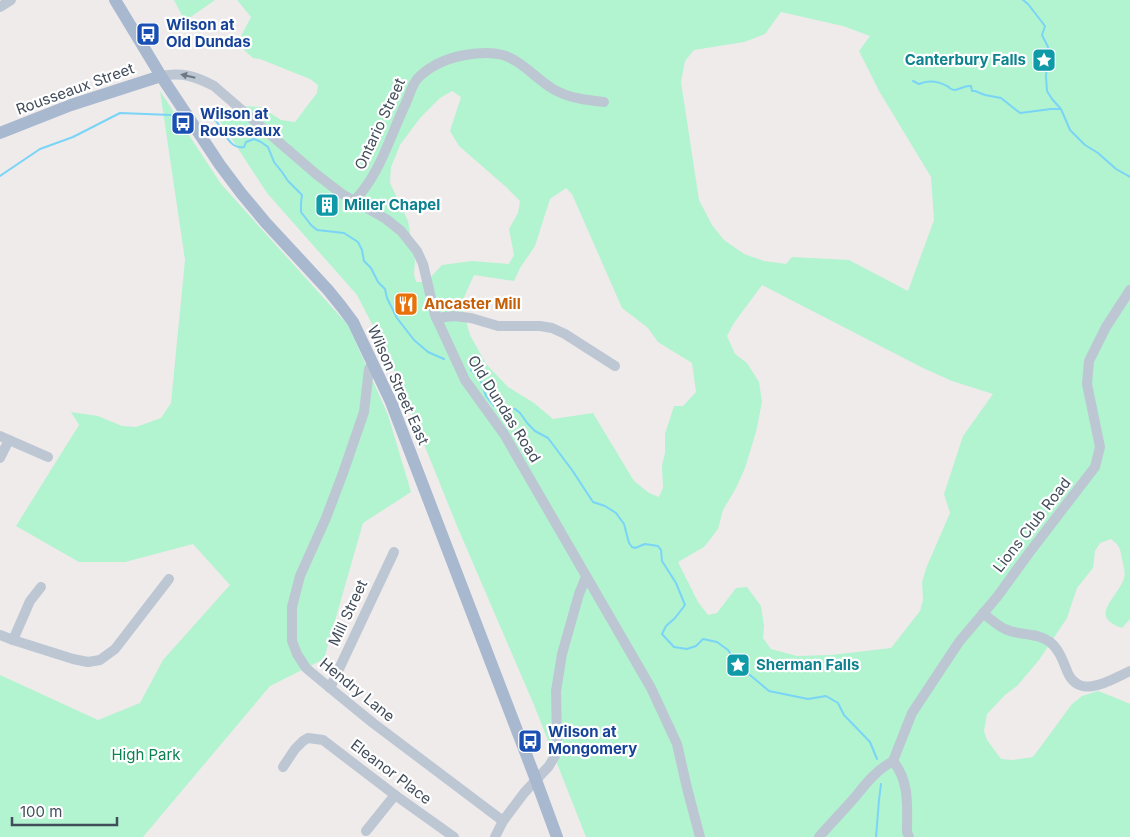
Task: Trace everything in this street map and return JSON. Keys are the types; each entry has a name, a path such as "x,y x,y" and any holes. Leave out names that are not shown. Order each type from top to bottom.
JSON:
{"main road":[{"name":"Wilson Street East","path":"115,0 164,81 240,193 341,306 353,322 395,411 557,837"},
{"name":"Rousseaux Street","path":"0,133 71,105 164,81"}],"street":[{"path":"0,7 11,0"},
{"name":"Ontario Street","path":"354,201 376,172 417,79 436,64 457,56 479,53 503,55 518,63 555,90 574,98 604,102"},
{"name":"Old Dundas Road","path":"164,81 173,74 183,74 214,86 316,174 342,194 386,219 401,231 417,250 436,318 465,380 504,434 651,688 677,744 686,788 700,837"},
{"name":"Lions Club Road","path":"886,765 912,713 959,642 983,614 1095,467 1100,447 1087,384 1089,361 1106,327 1130,290"},
{"path":"436,318 454,316 471,318 498,326 540,326 552,328 565,334 615,366"},
{"name":"Hendry Lane","path":"373,363 368,368 364,412 340,482 300,576 292,607 292,641 297,654 306,668 373,723 502,821"},
{"path":"0,458 5,438 48,457"},
{"name":"Mill Street","path":"330,688 394,552"},
{"path":"494,837 502,821 549,766 556,754 556,691 562,654 586,576"},
{"path":"0,635 83,661 100,660 115,650 169,579"},
{"path":"13,640 30,601 41,588"},
{"path":"983,614 1005,629 1020,634 1036,635 1049,641 1058,651 1068,673 1077,684 1089,687 1104,684 1130,671"},
{"name":"Eleanor Place","path":"283,767 303,741 308,738 323,740 454,837"},
{"path":"819,837 871,778 886,765 900,770 904,782 907,796 907,832 909,837"},
{"path":"366,831 395,795"}],"green space":[{"path":"174,0 215,0 185,21"},
{"path":"237,0 1130,0 1130,619 1122,628 1107,618 1108,606 1121,585 1125,574 1120,550 1111,539 1100,543 1095,551 1093,568 1077,588 1067,618 1039,660 1017,686 1005,695 987,714 984,731 987,740 1001,759 1013,760 1033,757 1072,704 1082,696 1098,691 1130,704 1130,837 586,837 534,705 457,526 388,355 357,295 267,193 216,115 238,106 261,107 281,120 295,122 317,93 318,85 310,79 253,58 244,50 241,36 251,17","holes":["781,12 843,26 870,36 859,51 879,91 931,177 934,220 908,291 849,260 792,257 786,264 764,261 744,254 724,240 712,225 699,200 681,82 685,61 694,50 744,42 765,34","452,91 461,97 450,131 459,146 520,201 518,213 509,229 514,255 509,264 472,261 442,265 426,282 416,282 414,274 415,261 408,221 390,183 391,167 400,145 420,118 440,98","566,188 572,194 622,308 648,328 658,342 692,363 696,392 683,406 674,406 665,434 665,453 662,465 663,488 659,497 649,493 634,481 593,413 553,419 534,403 508,387 486,364 470,335 461,304 474,275 514,281 520,268 535,246 550,199","762,285 923,368 952,381 993,394 963,436 944,494 950,513 922,582 923,600 920,611 891,648 831,655 797,656 771,649 763,638 764,626 761,606 747,587 736,588 717,613 708,615 698,602 678,562 704,547 718,529 723,510 745,468 756,432 762,402 759,382 747,363 735,354 727,336 734,323"]},
{"name":"High Park","path":"160,91 221,184 348,325 388,415 411,492 363,523 324,659 270,686 143,837 0,837 0,675 98,720 140,703 163,660 230,585 193,544 125,562 79,562 16,526 79,425 71,412 98,416 122,426 136,427 161,418 171,403 185,260"}],"waterway":[{"path":"1023,0 1045,26 1042,35 1048,47 1047,91 1061,109 1070,130 1085,145 1098,153 1116,169 1130,177"},
{"path":"913,81 919,84 937,82 954,90 971,86 972,91 1001,98 1020,113 1060,109"},
{"path":"0,176 40,149 73,137 120,113 171,115"},
{"path":"207,115 218,123 227,138 234,145 244,147 246,142 254,139 268,147 274,162 288,181 302,195 301,212 311,225 317,230 344,233 358,242 364,261 385,289 387,298 397,318 414,340 428,352 444,359"},
{"path":"471,370 480,379 486,396 496,408 515,409 535,431 548,438 593,502 605,506 616,513 624,524 629,543 632,547 635,548 645,544 658,546 661,550 662,561 676,583 685,605 666,626 662,634 674,647 687,649 696,646 703,639 717,642 728,650 738,665 769,691 808,699 826,696 838,703 844,715 870,742 877,759"},
{"path":"876,837 881,784"}],"place":[{"name":"Wilson at Old Dundas","path":"148,34"},
{"name":"Canterbury Falls","path":"1044,60"},
{"name":"Wilson at Rousseaux","path":"183,123"},
{"name":"Miller Chapel","path":"327,205"},
{"name":"Ancaster Mill","path":"406,304"},
{"name":"Sherman Falls","path":"738,665"},
{"name":"Wilson at Mongomery","path":"530,741"}]}
